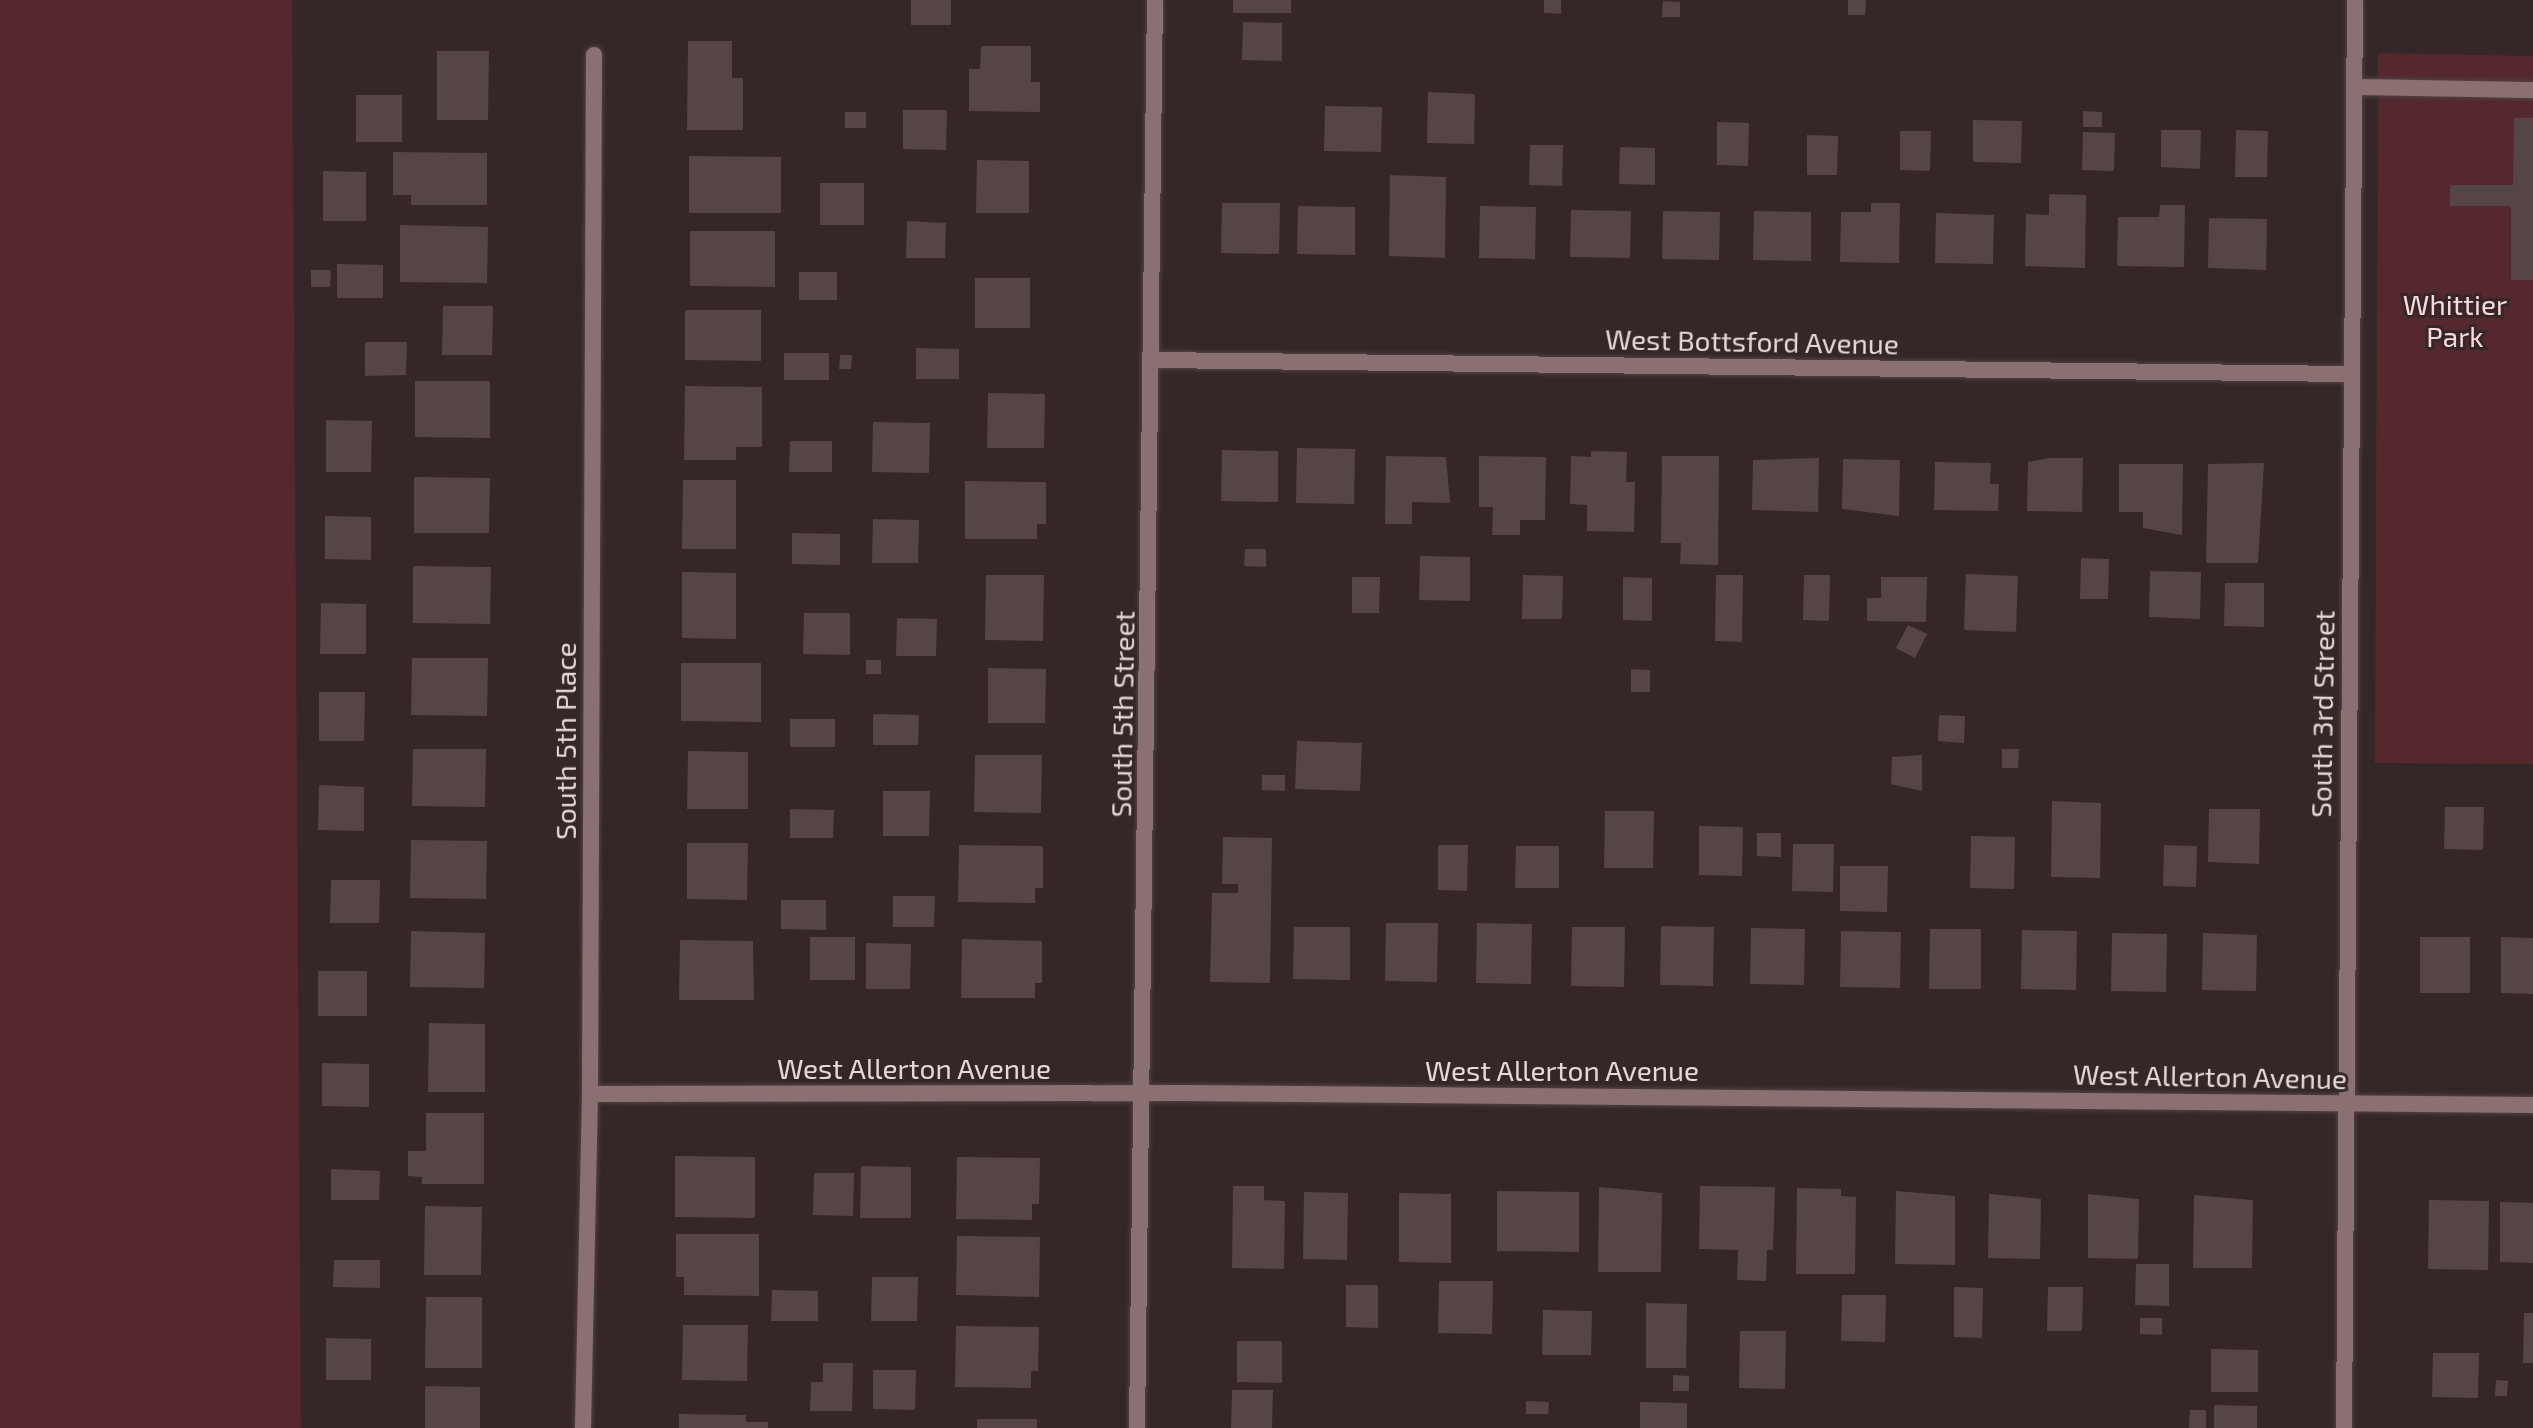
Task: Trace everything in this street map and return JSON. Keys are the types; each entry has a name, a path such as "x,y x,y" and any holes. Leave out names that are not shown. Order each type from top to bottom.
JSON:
{"street":[{"name":"South 5th Street","path":"1137,1428 1153,360 1155,0"},
{"name":"South 3rd Street","path":"2344,1428 2344,1103 2355,0"},
{"name":"South 5th Place","path":"583,1428 590,1094 594,55"},
{"path":"2354,87 2533,90"},
{"name":"West Bottsford Avenue","path":"1153,360 2351,374"},
{"name":"West Allerton Avenue","path":"590,1094 1142,1093 2533,1105"}],"green space":[{"path":"0,0 292,0 301,1428 0,1428"},
{"name":"Whittier Park","path":"2378,53 2533,56 2533,764 2375,763"}],"building":[{"path":"911,0 951,0 951,25 911,25"},
{"path":"1233,0 1291,0 1291,13 1233,13"},
{"path":"1544,0 1561,0 1561,14 1544,13"},
{"path":"1848,0 1866,0 1865,15 1848,15"},
{"path":"1663,1 1680,2 1680,17 1662,17"},
{"path":"1243,22 1282,23 1282,61 1242,60"},
{"path":"688,41 732,41 732,78 743,78 743,130 687,130"},
{"path":"981,46 1031,46 1031,82 1040,82 1040,112 969,111 969,69 980,69"},
{"path":"437,51 489,51 488,120 437,120"},
{"path":"1428,92 1475,94 1474,144 1427,143"},
{"path":"356,95 402,95 402,142 356,142"},
{"path":"1325,106 1382,107 1381,152 1324,151"},
{"path":"903,110 947,110 946,150 903,149"},
{"path":"2083,111 2102,112 2102,127 2083,127"},
{"path":"845,112 866,112 866,128 845,128"},
{"path":"2514,118 2533,118 2533,280 2511,280 2511,206 2450,206 2450,185 2513,185"},
{"path":"1973,120 2022,121 2021,163 1973,162"},
{"path":"1717,122 1749,123 1748,166 1717,165"},
{"path":"2161,130 2201,130 2200,169 2161,167"},
{"path":"2236,130 2268,131 2267,177 2235,177"},
{"path":"1900,131 1931,131 1930,171 1900,170"},
{"path":"2083,132 2115,133 2114,171 2082,170"},
{"path":"1807,135 1838,136 1837,175 1807,175"},
{"path":"1530,145 1563,145 1562,186 1529,185"},
{"path":"1620,147 1655,148 1655,185 1619,184"},
{"path":"393,152 487,153 487,205 411,205 411,195 393,195"},
{"path":"689,156 781,157 781,213 689,213"},
{"path":"977,160 1029,161 1029,213 976,213"},
{"path":"323,171 366,172 366,221 323,221"},
{"path":"1390,175 1446,177 1445,258 1389,256"},
{"path":"820,183 864,183 864,225 820,225"},
{"path":"2049,194 2086,195 2085,268 2025,266 2026,214 2049,215"},
{"path":"1222,203 1280,203 1279,254 1221,253"},
{"path":"1871,203 1900,203 1899,263 1840,262 1841,212 1871,212"},
{"path":"2160,205 2185,205 2184,267 2117,266 2118,217 2159,217"},
{"path":"1298,206 1355,207 1355,255 1297,254"},
{"path":"1480,206 1536,207 1535,259 1479,258"},
{"path":"1571,210 1631,211 1630,258 1570,257"},
{"path":"1663,211 1720,212 1719,260 1662,259"},
{"path":"1754,211 1811,212 1811,261 1753,260"},
{"path":"1936,213 1994,215 1993,264 1935,263"},
{"path":"2209,218 2267,219 2266,270 2208,268"},
{"path":"907,221 946,223 945,258 906,258"},
{"path":"400,225 488,227 487,283 400,282"},
{"path":"690,231 775,231 775,287 690,286"},
{"path":"337,264 383,265 383,298 337,298"},
{"path":"311,270 331,270 330,287 311,287"},
{"path":"799,272 837,272 837,300 799,300"},
{"path":"975,278 1030,278 1030,328 975,328"},
{"path":"443,306 493,306 492,355 442,355"},
{"path":"685,310 761,310 761,361 685,360"},
{"path":"365,342 407,342 406,375 365,376"},
{"path":"916,348 959,349 959,379 916,379"},
{"path":"784,353 829,353 829,380 784,380"},
{"path":"840,355 852,355 851,369 839,369"},
{"path":"415,381 490,381 490,438 415,437"},
{"path":"685,386 762,387 762,447 736,447 736,460 684,460"},
{"path":"988,393 1045,394 1044,448 987,448"},
{"path":"326,420 372,421 371,472 326,472"},
{"path":"873,422 930,423 929,473 872,472"},
{"path":"790,441 832,441 832,472 789,472"},
{"path":"1297,448 1355,449 1354,504 1296,503"},
{"path":"1222,450 1278,451 1278,502 1221,501"},
{"path":"1591,451 1627,452 1626,482 1635,482 1634,532 1587,531 1587,505 1570,504 1571,456 1591,457"},
{"path":"1386,456 1446,457 1450,503 1412,502 1412,524 1385,524"},
{"path":"1479,456 1546,457 1545,520 1520,520 1520,535 1492,535 1493,507 1479,507"},
{"path":"1662,456 1719,456 1718,565 1680,564 1681,543 1661,543"},
{"path":"1819,458 1818,512 1752,510 1753,460"},
{"path":"2049,458 2083,458 2082,512 2027,511 2028,462"},
{"path":"1843,459 1900,460 1899,516 1842,509"},
{"path":"1935,462 1991,463 1990,484 1999,484 1998,511 1934,510"},
{"path":"2264,463 2258,563 2206,563 2208,464"},
{"path":"2119,464 2183,464 2182,535 2143,528 2143,512 2119,512"},
{"path":"414,477 490,478 489,533 414,533"},
{"path":"683,480 736,480 736,549 682,549"},
{"path":"965,481 1046,482 1046,524 1037,524 1037,539 965,539"},
{"path":"325,516 371,517 371,560 325,559"},
{"path":"873,519 919,520 918,563 872,563"},
{"path":"792,533 840,534 840,565 792,564"},
{"path":"1245,549 1266,549 1266,567 1244,566"},
{"path":"1420,556 1470,557 1470,601 1419,600"},
{"path":"2081,558 2109,559 2108,599 2080,599"},
{"path":"413,566 491,567 490,624 413,623"},
{"path":"2150,571 2201,572 2200,619 2149,617"},
{"path":"682,572 736,573 736,639 682,638"},
{"path":"1966,574 2018,576 2016,632 1964,630"},
{"path":"986,575 1044,575 1043,641 985,640"},
{"path":"1523,575 1563,576 1562,619 1522,619"},
{"path":"1716,575 1743,575 1742,642 1715,641"},
{"path":"1804,575 1830,575 1829,621 1803,620"},
{"path":"1352,577 1380,577 1379,613 1352,613"},
{"path":"1623,577 1652,578 1652,621 1623,620"},
{"path":"1881,577 1927,577 1926,622 1867,621 1867,598 1881,598"},
{"path":"2225,583 2264,583 2264,627 2224,626"},
{"path":"321,603 366,604 366,654 320,654"},
{"path":"804,613 850,613 850,655 803,654"},
{"path":"897,618 937,619 936,656 896,656"},
{"path":"1908,625 1927,634 1915,658 1896,648"},
{"path":"412,658 488,658 487,716 411,715"},
{"path":"866,660 881,660 881,674 866,674"},
{"path":"681,663 761,663 761,722 681,721"},
{"path":"988,668 1046,669 1045,723 988,723"},
{"path":"1631,669 1650,670 1650,692 1631,692"},
{"path":"319,692 365,692 364,741 319,741"},
{"path":"873,714 919,715 918,745 873,745"},
{"path":"1939,715 1965,716 1964,743 1938,741"},
{"path":"790,719 835,719 835,747 790,747"},
{"path":"1297,741 1362,743 1360,791 1295,789"},
{"path":"413,749 486,749 485,807 412,806"},
{"path":"2002,749 2019,749 2018,768 2002,768"},
{"path":"688,751 748,752 748,809 687,809"},
{"path":"975,755 1042,755 1041,813 974,812"},
{"path":"1922,755 1922,791 1891,784 1892,757"},
{"path":"1262,775 1285,775 1285,791 1262,790"},
{"path":"319,785 364,787 364,831 318,830"},
{"path":"883,791 930,791 929,836 883,836"},
{"path":"2052,801 2101,803 2100,878 2051,877"},
{"path":"2445,807 2484,807 2483,850 2444,849"},
{"path":"790,809 834,810 833,838 790,838"},
{"path":"2209,809 2260,809 2259,864 2208,862"},
{"path":"1605,811 1654,811 1653,868 1604,868"},
{"path":"1699,826 1743,827 1742,876 1699,875"},
{"path":"1757,833 1781,833 1781,857 1757,856"},
{"path":"1971,836 2015,837 2014,889 1970,888"},
{"path":"1223,837 1272,838 1270,983 1210,982 1212,893 1238,893 1238,884 1222,884"},
{"path":"411,840 487,841 486,899 410,898"},
{"path":"687,843 748,843 747,900 687,899"},
{"path":"1793,844 1834,844 1833,892 1792,891"},
{"path":"959,845 1043,846 1043,888 1035,888 1035,903 958,902"},
{"path":"1438,845 1468,845 1467,891 1438,890"},
{"path":"2164,845 2197,846 2196,887 2163,886"},
{"path":"1516,846 1559,846 1559,888 1515,888"},
{"path":"1840,866 1888,866 1887,912 1840,911"},
{"path":"331,880 380,880 379,923 330,923"},
{"path":"893,896 935,896 934,927 893,927"},
{"path":"781,900 826,900 826,930 781,929"},
{"path":"1386,923 1438,923 1437,982 1385,981"},
{"path":"1477,923 1532,924 1531,984 1476,983"},
{"path":"1661,926 1714,927 1713,986 1660,985"},
{"path":"1294,927 1350,927 1350,980 1293,979"},
{"path":"1572,927 1625,927 1624,987 1571,986"},
{"path":"1751,928 1805,929 1804,985 1750,984"},
{"path":"1930,929 1981,929 1981,989 1929,989"},
{"path":"2022,930 2077,931 2076,990 2021,989"},
{"path":"411,931 485,933 484,988 410,987"},
{"path":"1841,931 1901,932 1900,988 1840,987"},
{"path":"2112,933 2167,934 2166,992 2111,991"},
{"path":"2203,933 2257,935 2256,991 2202,990"},
{"path":"810,937 855,937 855,980 810,980"},
{"path":"2420,937 2470,937 2470,993 2420,993"},
{"path":"2501,937 2533,938 2533,994 2501,993"},
{"path":"962,939 1042,941 1042,983 1035,983 1035,998 961,998"},
{"path":"680,940 753,941 754,1000 679,1000"},
{"path":"866,943 911,944 910,989 866,989"},
{"path":"318,971 367,971 367,1016 318,1016"},
{"path":"429,1023 485,1024 485,1092 428,1092"},
{"path":"322,1063 369,1064 369,1107 322,1106"},
{"path":"426,1113 484,1113 484,1184 422,1184 422,1177 408,1176 408,1151 426,1151"},
{"path":"675,1156 755,1157 755,1218 675,1217"},
{"path":"957,1157 1040,1158 1039,1204 1032,1204 1032,1220 956,1219"},
{"path":"861,1166 911,1167 911,1218 860,1218"},
{"path":"331,1169 380,1171 379,1200 331,1200"},
{"path":"814,1173 854,1173 853,1216 813,1215"},
{"path":"1233,1186 1264,1186 1264,1200 1285,1201 1284,1269 1232,1268"},
{"path":"1700,1186 1775,1187 1773,1250 1767,1250 1766,1281 1737,1280 1738,1250 1699,1249"},
{"path":"1599,1187 1662,1193 1661,1272 1598,1272"},
{"path":"1797,1188 1841,1189 1841,1196 1856,1197 1855,1274 1796,1274"},
{"path":"1497,1191 1579,1192 1579,1252 1497,1251"},
{"path":"1896,1191 1955,1196 1955,1265 1895,1264"},
{"path":"1304,1192 1348,1193 1347,1260 1303,1259"},
{"path":"1399,1193 1451,1194 1451,1263 1399,1262"},
{"path":"1989,1194 2041,1199 2040,1259 1988,1258"},
{"path":"2088,1194 2139,1199 2138,1259 2088,1258"},
{"path":"2194,1195 2253,1200 2252,1268 2193,1268"},
{"path":"2429,1200 2489,1201 2488,1270 2428,1269"},
{"path":"2500,1202 2533,1203 2533,1263 2500,1262"},
{"path":"425,1206 482,1207 481,1275 424,1275"},
{"path":"676,1234 759,1234 759,1296 684,1295 684,1277 676,1277"},
{"path":"957,1236 1040,1237 1039,1297 956,1295"},
{"path":"334,1260 380,1260 380,1288 333,1287"},
{"path":"2136,1264 2169,1264 2169,1306 2135,1305"},
{"path":"872,1277 918,1277 917,1321 871,1321"},
{"path":"1439,1281 1493,1281 1492,1334 1438,1333"},
{"path":"1346,1285 1378,1285 1378,1328 1346,1327"},
{"path":"1954,1287 1983,1288 1982,1338 1954,1337"},
{"path":"2048,1287 2083,1287 2082,1331 2047,1331"},
{"path":"772,1290 818,1291 818,1321 771,1321"},
{"path":"1842,1295 1886,1295 1885,1342 1841,1341"},
{"path":"426,1297 482,1297 482,1368 425,1368"},
{"path":"1646,1303 1687,1304 1686,1368 1646,1368"},
{"path":"1543,1310 1592,1311 1591,1355 1542,1355"},
{"path":"2524,1313 2533,1313 2533,1363 2523,1363"},
{"path":"2140,1318 2162,1318 2162,1335 2140,1334"},
{"path":"683,1325 748,1325 747,1381 682,1380"},
{"path":"956,1326 1039,1327 1038,1371 1031,1371 1031,1388 955,1387"},
{"path":"1740,1331 1786,1331 1785,1389 1739,1388"},
{"path":"326,1338 371,1339 371,1380 326,1380"},
{"path":"1237,1341 1282,1341 1282,1383 1237,1382"},
{"path":"2211,1349 2258,1350 2258,1392 2211,1392"},
{"path":"2433,1353 2479,1353 2478,1398 2432,1397"},
{"path":"823,1363 853,1363 852,1411 810,1411 811,1382 823,1382"},
{"path":"873,1370 916,1370 915,1410 873,1409"},
{"path":"1673,1375 1689,1376 1689,1391 1673,1391"},
{"path":"2496,1380 2508,1381 2507,1396 2495,1396"},
{"path":"425,1386 480,1387 480,1428 425,1428"},
{"path":"1232,1390 1273,1390 1272,1428 1231,1428"},
{"path":"1526,1401 1549,1402 1548,1414 1526,1414"},
{"path":"1640,1402 1687,1403 1687,1428 1640,1428"},
{"path":"2214,1405 2257,1406 2257,1428 2214,1428"},
{"path":"2190,1410 2206,1410 2206,1428 2189,1428"},
{"path":"679,1414 746,1415 746,1422 768,1422 768,1428 679,1428"},
{"path":"977,1419 1037,1419 1037,1428 977,1428"}]}
